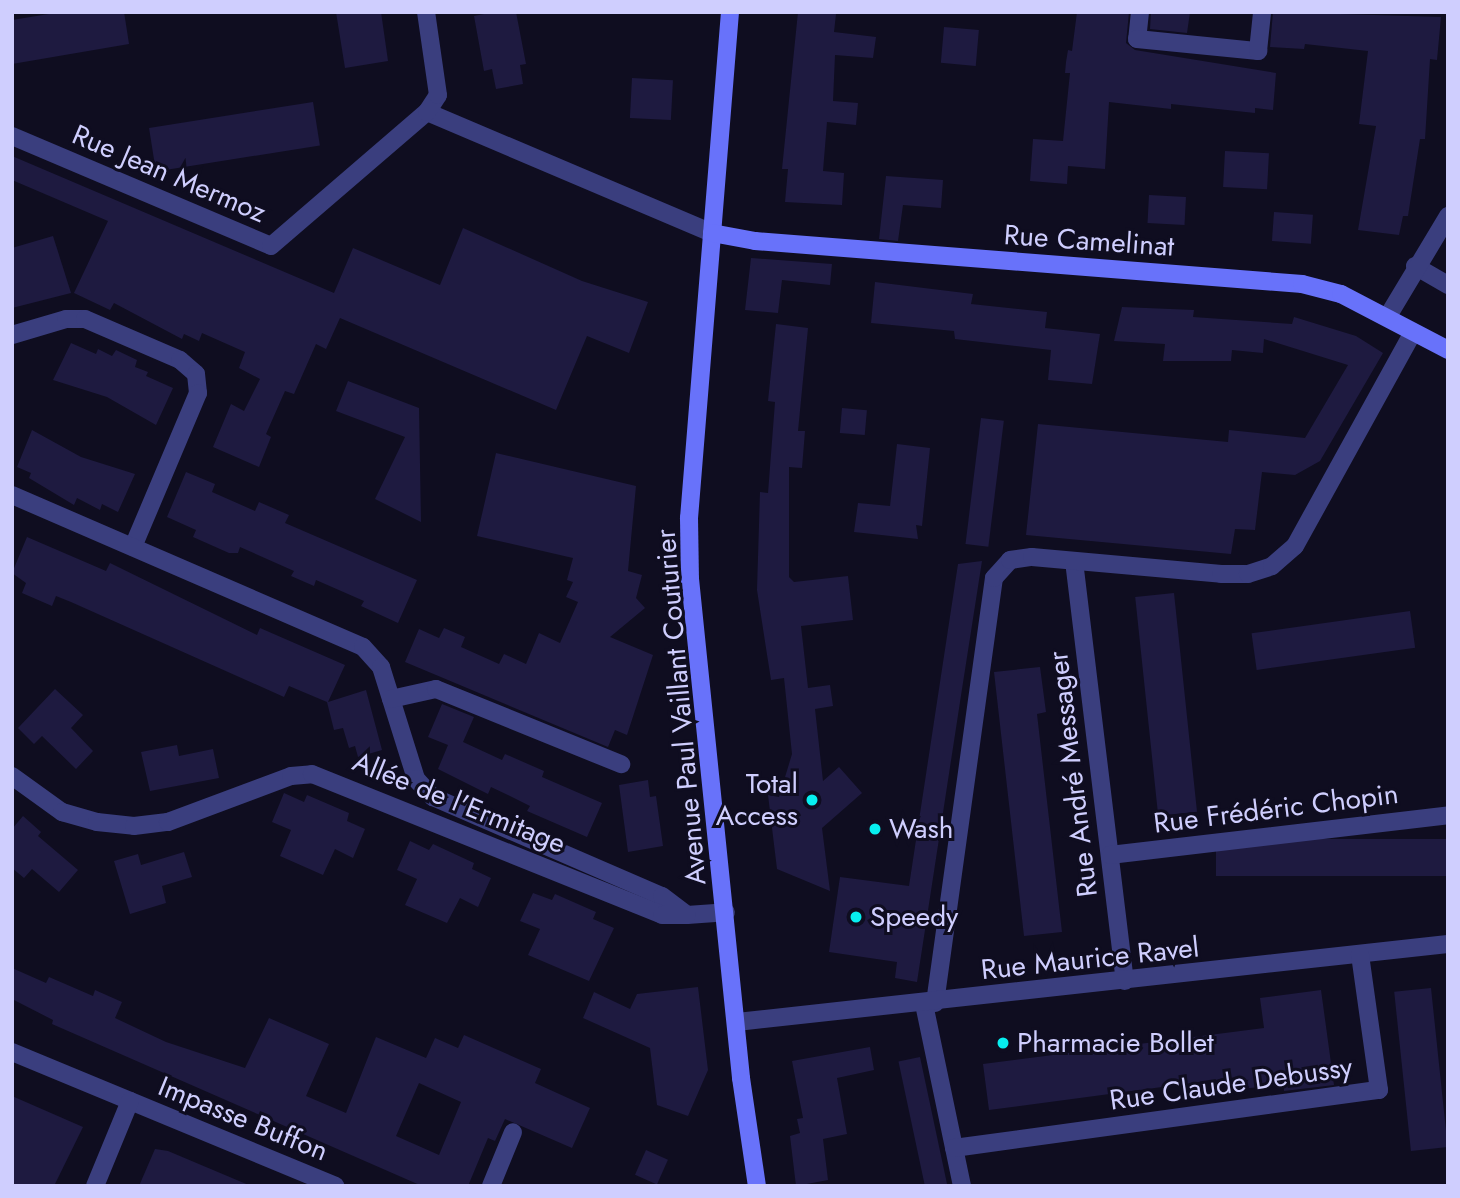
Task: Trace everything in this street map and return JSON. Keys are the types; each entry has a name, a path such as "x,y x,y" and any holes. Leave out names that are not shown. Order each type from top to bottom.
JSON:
{"street":[{"path":"426,12 438,95 427,112 712,233"},
{"name":"Avenue Paul Vaillant Couturier","path":"730,12 689,518 690,579 757,1186"},
{"path":"1140,12 1137,39 1258,51 1262,12"},
{"name":"Rue Jean Mermoz","path":"12,135 271,246 427,112"},
{"path":"1388,316 1415,266 1448,216"},
{"name":"Rue Camelinat","path":"712,233 755,242 1302,284 1341,294 1388,316 1448,350"},
{"path":"1415,266 1448,285"},
{"path":"12,335 66,319 85,319 180,360 196,374 198,393 133,547"},
{"path":"962,1186 930,1004 994,578 1010,560 1074,561 1221,574 1248,574 1272,566 1296,546 1413,332"},
{"path":"12,495 363,647 381,667 422,790 662,896 687,915"},
{"name":"Rue André Messager","path":"1074,561 1125,981"},
{"path":"391,699 436,689 621,764"},
{"name":"Allée de l'Ermitage","path":"12,776 62,812 97,822 168,822 210,810 291,776 312,774 662,915 726,912"},
{"name":"Rue Frédéric Chopin","path":"1110,855 1448,815"},
{"name":"Rue Maurice Ravel","path":"737,1022 930,1004 1448,944"},
{"name":"Rue Claude Debussy","path":"954,1148 1379,1090 1360,954"},
{"name":"Impasse Buffon","path":"12,1052 335,1186"},
{"path":"94,1186 130,1101"},
{"path":"491,1186 513,1132"}],"building":[{"path":"61,12 124,12 129,44 12,64 12,20"},
{"path":"336,12 381,12 388,61 345,68"},
{"path":"516,12 526,64 520,65 523,84 496,89 492,69 484,71 474,16"},
{"path":"798,12 836,14 834,32 876,37 873,58 835,55 833,101 858,103 856,125 827,122 823,171 844,173 842,205 785,202 788,169 782,169"},
{"path":"1077,12 1129,12 1126,43 1135,50 1276,73 1273,110 1255,108 1255,113 1171,104 1171,109 1109,102 1105,169 1068,166 1067,184 1030,181 1033,139 1063,141 1070,73 1065,73 1066,62 1068,50 1072,51"},
{"path":"1151,12 1190,12 1187,33 1150,29"},
{"path":"1273,12 1441,17 1437,60 1430,59 1425,139 1420,139 1408,216 1403,216 1399,235 1358,230 1376,126 1359,124 1368,51 1305,44 1304,49 1270,47"},
{"path":"944,27 979,30 976,66 941,63"},
{"path":"632,78 673,80 671,120 630,118"},
{"path":"313,102 320,145 156,171 149,128"},
{"path":"1225,151 1269,153 1267,189 1223,187"},
{"path":"12,156 334,293 353,248 440,285 463,228 582,281 648,302 629,353 587,336 556,410 340,318 326,349 316,344 294,394 285,391 266,434 271,437 259,467 213,447 231,404 244,411 260,379 239,368 245,352 202,333 199,341 184,334 182,339 114,303 110,310 74,293 108,221 12,180"},
{"path":"886,176 943,180 941,208 903,205 898,241 879,239"},
{"path":"1149,195 1186,197 1184,225 1148,223"},
{"path":"1274,212 1313,215 1311,244 1272,241"},
{"path":"53,236 71,293 12,308 12,248"},
{"path":"751,258 832,264 830,285 782,280 778,313 745,310"},
{"path":"875,282 973,294 971,304 1047,312 1045,328 1100,334 1092,384 1048,380 1051,350 955,339 954,331 871,323"},
{"path":"1122,307 1194,310 1193,317 1292,324 1294,317 1356,336 1383,353 1320,461 1295,475 1262,472 1255,530 1235,529 1231,554 1026,535 1038,424 1228,442 1229,430 1305,438 1348,365 1264,339 1263,353 1232,350 1231,361 1163,361 1165,344 1114,341"},
{"path":"776,324 808,328 798,431 805,431 802,468 789,467 789,577 794,582 848,576 853,620 801,626 808,688 830,685 833,706 815,709 823,781 839,767 862,793 822,828 830,891 777,869 768,795 779,797 792,754 784,678 771,680 757,590 760,492 768,493 775,402 768,401"},
{"path":"71,343 96,354 98,349 112,356 116,350 137,360 135,367 148,372 146,376 173,388 156,425 107,397 53,380"},
{"path":"348,381 419,408 421,522 375,499 405,437 336,411"},
{"path":"842,408 867,410 865,435 840,433"},
{"path":"981,418 1004,421 988,547 966,544"},
{"path":"32,430 81,457 135,474 118,512 102,504 100,510 77,498 74,505 29,478 31,473 17,467"},
{"path":"897,444 930,448 922,526 916,525 918,539 854,532 858,503 890,506"},
{"path":"496,453 636,486 628,571 642,575 636,598 645,608 610,637 653,655 627,735 615,730 608,747 405,662 419,629 439,638 444,628 465,637 461,647 499,664 504,654 526,664 539,633 560,643 578,602 566,597 573,582 567,580 573,558 477,536"},
{"path":"186,472 215,484 212,492 255,511 259,502 289,515 285,523 417,580 398,623 361,606 364,601 316,580 314,586 291,576 294,571 240,547 238,553 229,553 193,537 196,530 167,517"},
{"path":"27,537 106,571 110,563 257,635 260,628 345,665 328,702 366,690 382,750 358,757 355,746 349,748 343,728 334,730 327,702 289,686 284,697 56,596 52,606 22,593 26,583 12,573"},
{"path":"982,561 917,982 895,978 897,962 829,952 840,877 909,886 958,564"},
{"path":"1174,593 1197,812 1158,816 1135,597"},
{"path":"1410,611 1415,648 1257,670 1252,633"},
{"path":"1040,667 1046,712 1037,714 1062,932 1024,936 994,672"},
{"path":"55,689 83,715 71,728 93,751 76,769 42,736 34,744 18,728"},
{"path":"442,704 474,717 463,742 502,760 505,754 544,771 542,777 602,803 587,837 527,811 530,806 491,787 488,794 438,769 448,745 428,737"},
{"path":"177,745 179,756 213,749 219,778 150,791 141,752"},
{"path":"648,780 650,797 656,796 663,846 628,852 619,785"},
{"path":"284,793 304,802 307,795 349,813 347,821 365,829 353,858 335,849 323,875 280,856 291,830 272,822"},
{"path":"23,816 41,832 38,836 78,870 59,892 32,869 24,878 12,868 12,829"},
{"path":"1216,839 1448,839 1448,876 1216,876"},
{"path":"410,841 429,850 433,844 474,863 472,869 491,878 478,907 460,898 447,923 405,905 417,879 397,870"},
{"path":"184,852 192,877 162,886 166,903 130,914 114,861 138,854 141,865"},
{"path":"533,893 552,900 555,894 596,912 593,919 614,928 589,981 528,955 540,929 520,921"},
{"path":"12,968 46,983 49,977 93,996 95,990 122,1002 115,1018 166,1042 245,1068 269,1018 329,1044 306,1096 346,1113 376,1037 426,1058 435,1038 458,1048 464,1035 541,1069 535,1083 590,1108 572,1148 505,1119 495,1141 488,1138 468,1186 422,1186 52,1024 53,1020 12,999","holes":["419,1083 461,1102 439,1155 396,1136"]},
{"path":"698,987 708,1070 688,1116 657,1105 650,1048 583,1018 594,992 630,1009 637,994"},
{"path":"1431,988 1448,1147 1411,1151 1394,992"},
{"path":"1321,990 1334,1085 1284,1091 1284,1085 1239,1089 1237,1077 989,1110 983,1064 1264,1028 1260,998"},
{"path":"870,1047 874,1070 837,1078 847,1134 823,1139 828,1180 796,1186 790,1136 800,1133 797,1119 803,1118 792,1061"},
{"path":"920,1057 947,1186 925,1186 898,1062"},
{"path":"12,1096 83,1127 54,1186 12,1186"},
{"path":"155,1149 168,1151 251,1186 139,1186"},
{"path":"646,1150 668,1160 657,1184 635,1175"}],"place":[{"name":"Total Access","path":"812,800"},
{"name":"Wash","path":"875,829"},
{"name":"Speedy","path":"856,917"},
{"name":"Pharmacie Bollet","path":"1003,1043"}]}
